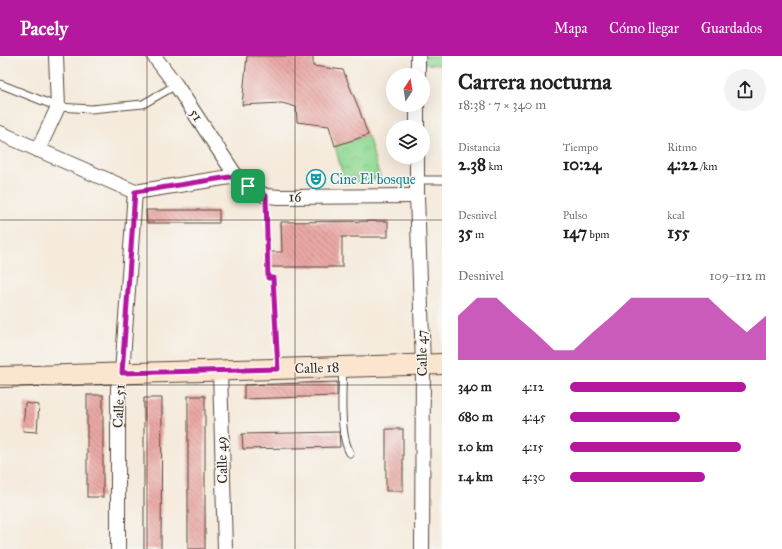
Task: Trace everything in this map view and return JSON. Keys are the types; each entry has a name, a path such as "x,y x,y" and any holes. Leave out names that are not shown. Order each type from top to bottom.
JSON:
{"street":[{"path":"38,150 58,107 56,56"},
{"name":"51","path":"154,56 176,84 236,176"},
{"path":"418,56 418,68"},
{"path":"0,133 135,192 236,176"},
{"name":"Calle 47","path":"417,164 417,196 432,365 422,549"},
{"name":"16","path":"236,176 248,186 266,196 417,196"},
{"name":"Calle 51","path":"118,549 118,388 122,373 135,192"},
{"name":"Calle 18","path":"0,377 432,365"},
{"name":"Calle 49","path":"220,371 225,549"}],"lane":[{"path":"0,84 58,107 91,110 143,104 176,84"},
{"path":"417,180 442,180"},
{"path":"343,367 342,411 346,447 350,453"}],"path":[{"path":"266,196 268,278 273,278 278,369"}],"green space":[{"path":"424,56 442,56 442,65 425,64"},
{"path":"368,135 380,178 345,184 335,146"}],"building":[{"path":"247,56 313,56 313,66 343,70 368,135 335,146 329,126 297,122 296,107 282,103 242,105"},
{"path":"146,210 219,210 219,223 147,223"},
{"path":"388,221 388,237 342,237 342,267 270,267 270,252 282,252 281,222"},
{"path":"337,382 337,396 244,399 244,385"},
{"path":"87,395 103,395 103,497 87,497"},
{"path":"188,396 205,396 205,549 188,549"},
{"path":"144,398 162,398 161,549 144,549"},
{"path":"25,403 39,405 37,432 23,431"},
{"path":"386,429 403,429 403,491 386,491"},
{"path":"339,432 340,447 243,449 242,434"}],"place":[{"name":"Cine El bosque","path":"316,179"}],"route":[{"path":"236,176 248,186 266,196 268,278 273,278 278,369 122,373 135,192 236,176"}]}
